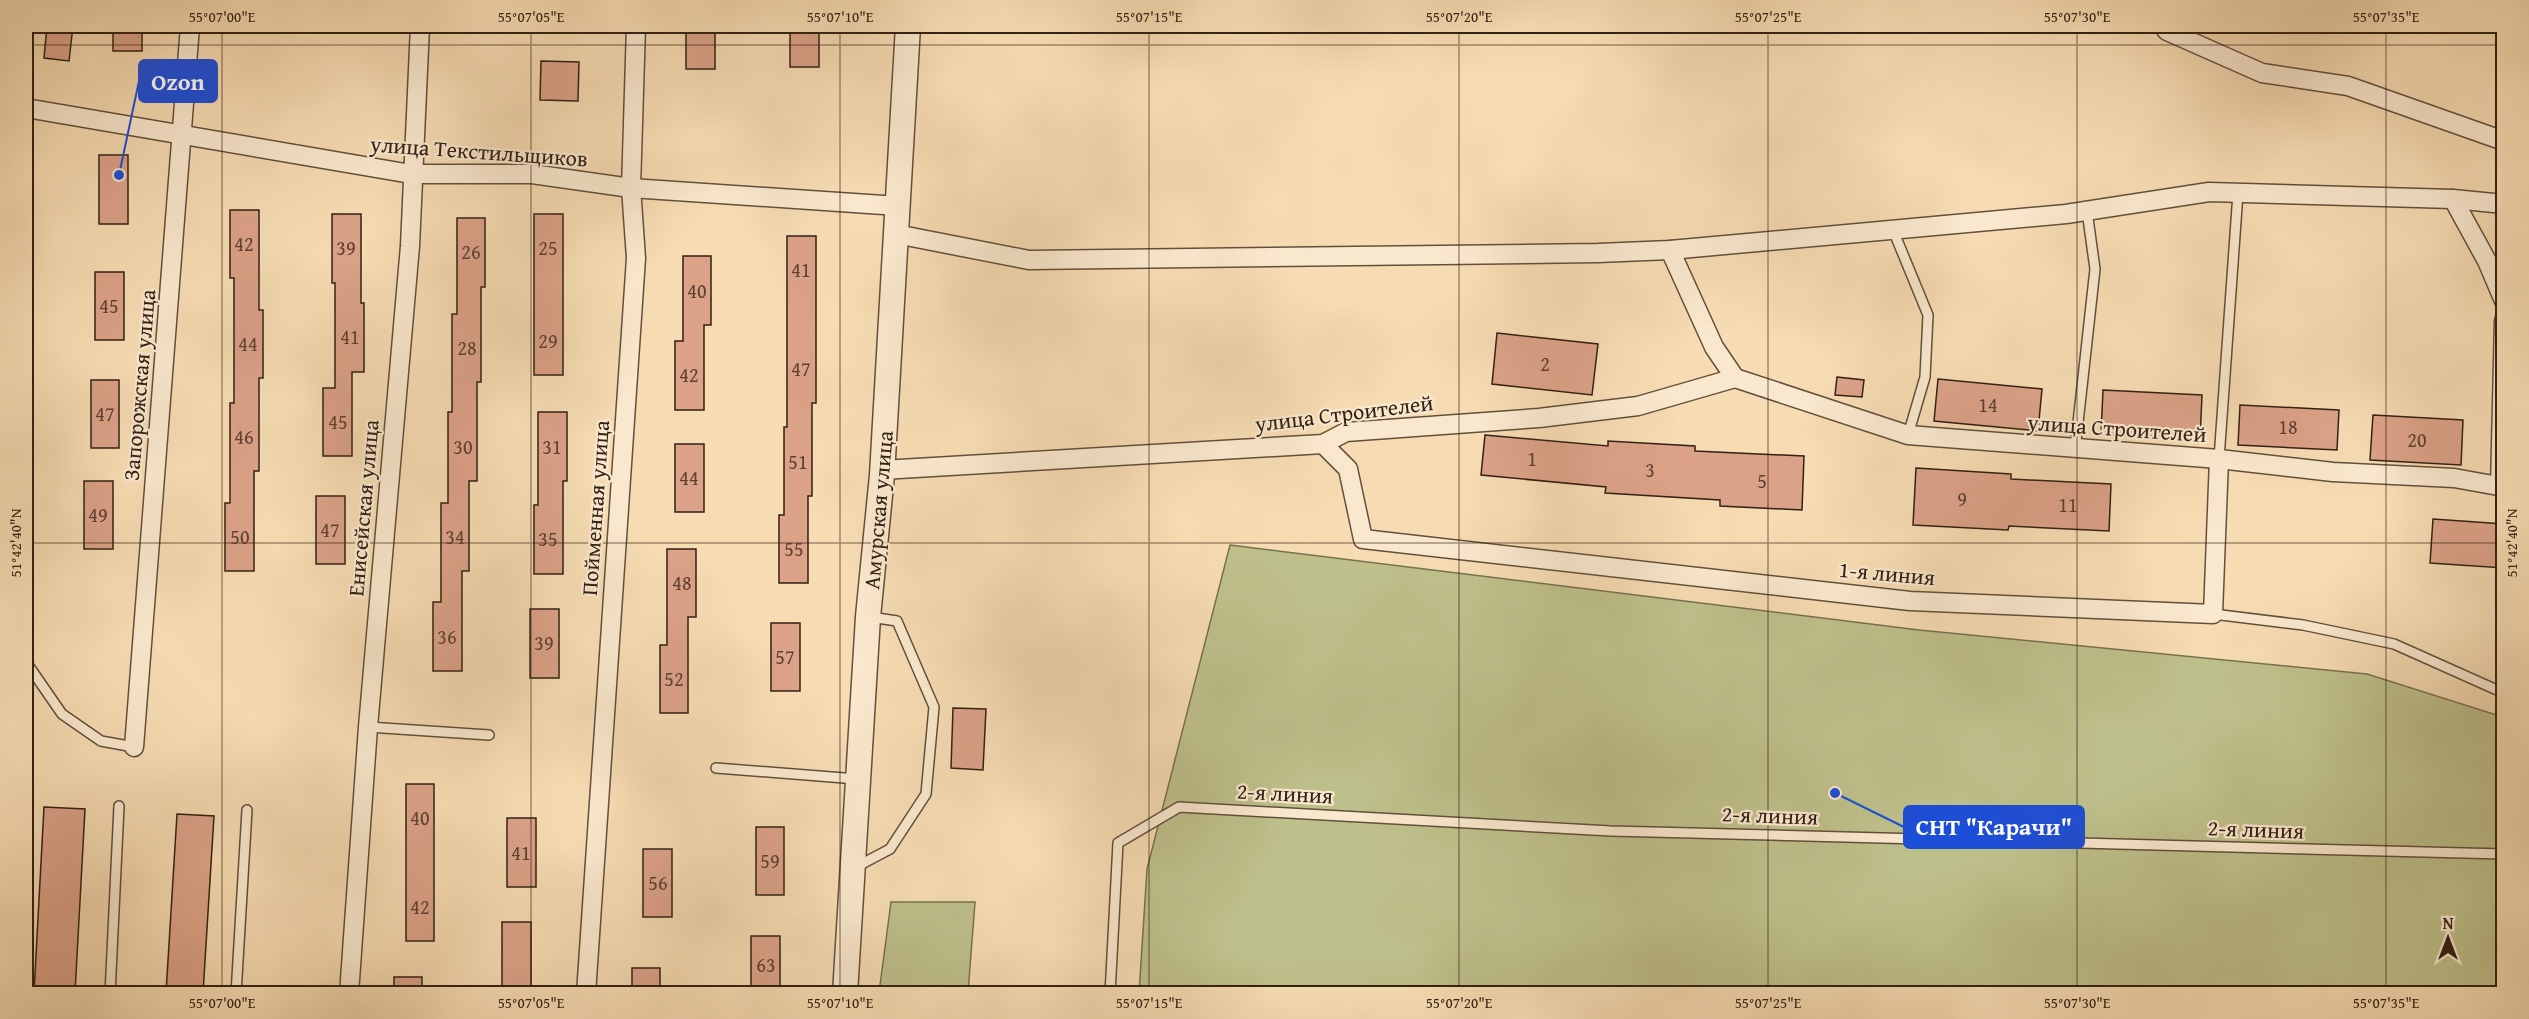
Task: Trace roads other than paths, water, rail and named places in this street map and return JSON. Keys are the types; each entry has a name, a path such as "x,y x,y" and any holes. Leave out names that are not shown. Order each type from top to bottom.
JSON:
{"street":[{"name":"Запорожская улица","path":"134,747 190,26"},
{"name":"Енисейская улица","path":"349,993 368,727 409,257 411,174 420,26"},
{"name":"Пойменная улица","path":"586,993 636,258 631,188 636,26"},
{"name":"Амурская улица","path":"845,993 868,617 882,470 908,26"},
{"path":"2163,26 2167,31 2262,73 2348,86 2504,141"},
{"name":"улица Текстильщиков","path":"26,108 411,174 532,174 631,188 898,206"},
{"path":"896,234 1029,260 1670,250 2087,211 2209,192 2453,199 2504,204"},
{"path":"2453,199 2487,261 2504,301"},
{"path":"1670,250 1714,347 1734,378"},
{"path":"2501,487 2504,321"},
{"name":"улица Строителей","path":"882,470 1323,444 1346,432 1539,418 1638,406 1734,378 1908,435 2075,450 2219,459 2333,471 2454,478 2501,487"},
{"name":"1-я линия","path":"1323,444 1348,469 1363,539 1910,601 2212,614"},
{"path":"2212,614 2219,459"}],"lane":[{"path":"2219,459 2238,193"},
{"path":"2075,450 2095,269 2087,211"},
{"path":"1893,230 1928,315 1925,376 1908,435"},
{"name":"1-я линия","path":"2212,614 2303,625 2394,644 2497,690 2504,691"},
{"path":"854,869 890,849 926,794 934,707 897,621 868,617"},
{"path":"26,662 62,714 101,741 134,747"},
{"path":"368,727 489,735"},
{"path":"716,768 858,779"},
{"path":"110,993 119,806"},
{"name":"2-я линия","path":"1110,993 1118,843 1179,807 1622,831 2504,854"},
{"path":"236,993 247,810"}],"place":[{"name":"Ozon","path":"119,175"},
{"name":"СНТ \"Карачи\"","path":"1835,793"}]}
